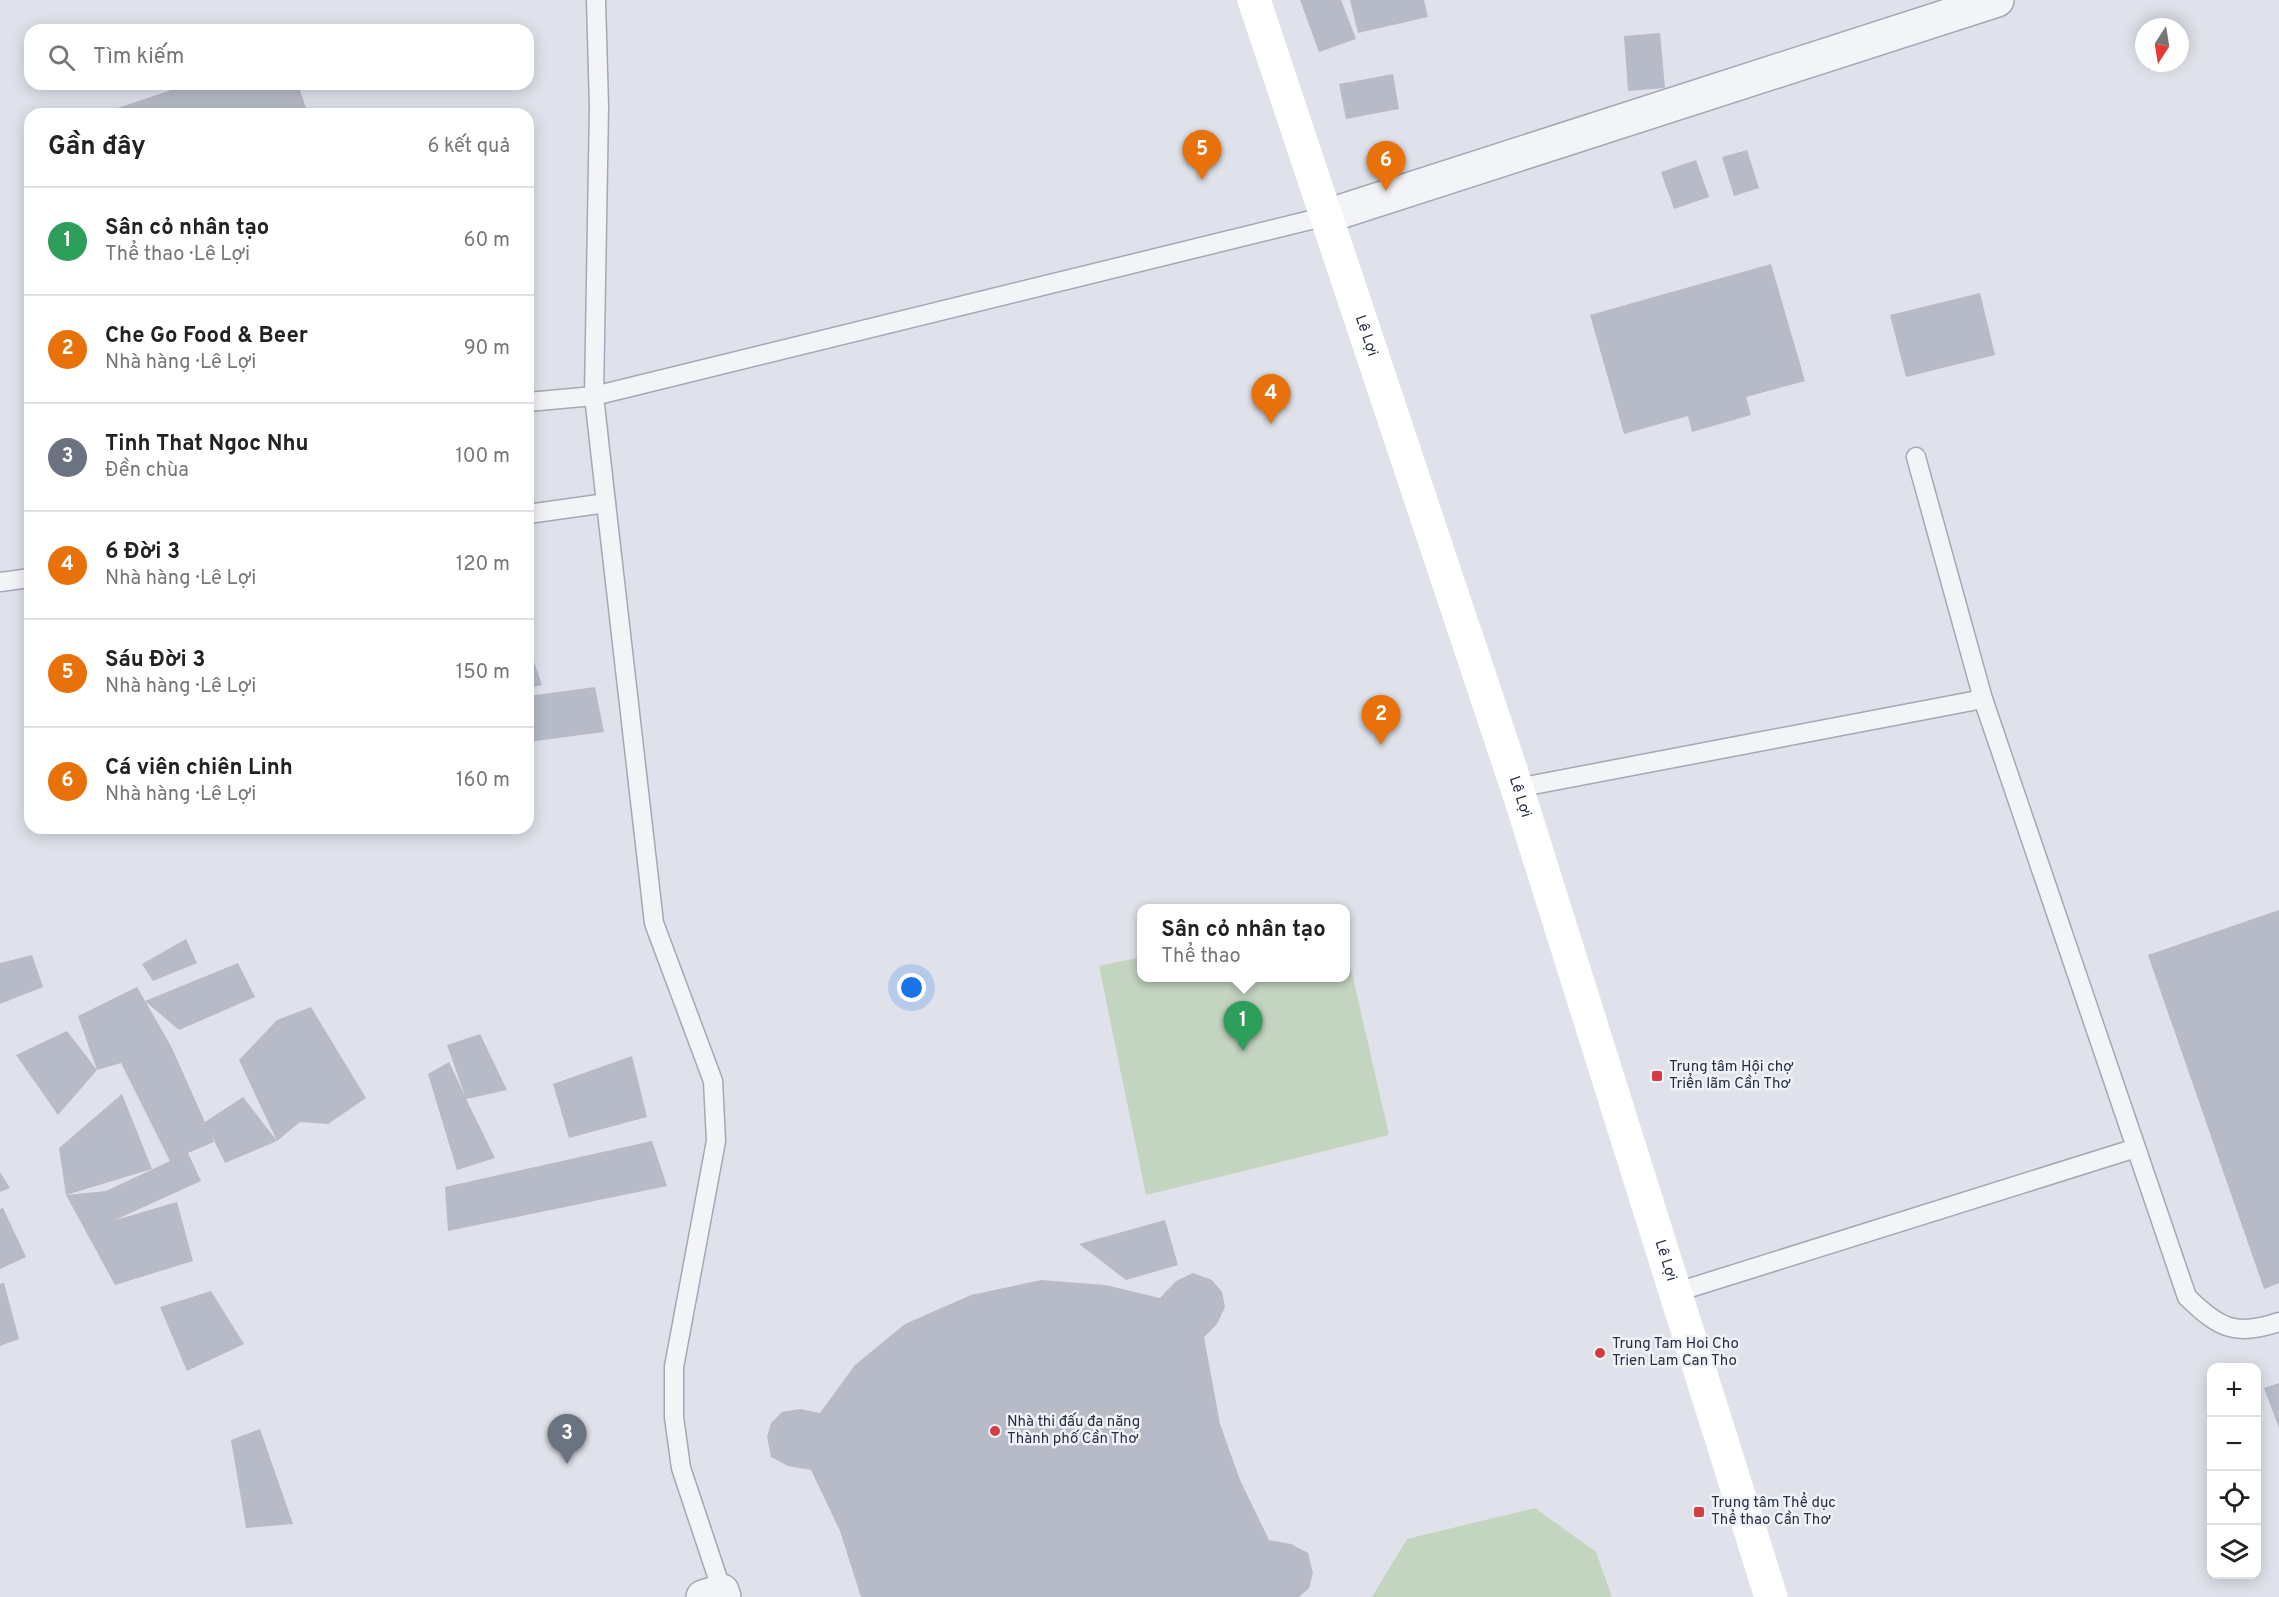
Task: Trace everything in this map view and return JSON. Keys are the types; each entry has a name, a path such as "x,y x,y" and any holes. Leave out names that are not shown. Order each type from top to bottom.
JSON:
{"street":[{"name":"Lê Lợi","path":"1254,0 1517,788 1771,1597"},
{"path":"1327,216 1978,3"}],"lane":[{"path":"596,0 599,107 594,396 654,923 713,1081 716,1141 674,1367 674,1417 681,1468 716,1595"},
{"path":"534,401 594,396 1327,216"},
{"path":"1916,457 1983,699 2187,1297 2211,1321 2236,1329 2279,1322"},
{"path":"534,513 606,503"},
{"path":"0,582 24,579"},
{"path":"1517,788 1983,699"},
{"path":"1677,1292 2136,1148"}],"green space":[{"path":"1137,958 1137,982 1350,982 1350,965 1389,1135 1146,1195 1099,966"},
{"path":"1535,1508 1596,1552 1612,1597 1372,1597 1407,1539"}],"building":[{"path":"1300,0 1341,0 1356,39 1319,52"},
{"path":"1350,0 1424,0 1428,17 1358,33"},
{"path":"1660,33 1665,88 1628,91 1624,36"},
{"path":"1393,74 1399,109 1346,119 1339,84"},
{"path":"171,90 300,90 306,108 118,108"},
{"path":"1747,150 1759,188 1734,196 1722,157"},
{"path":"1696,160 1709,197 1674,209 1661,172"},
{"path":"1771,264 1805,381 1746,397 1751,415 1692,432 1688,416 1624,434 1590,315"},
{"path":"1980,293 1995,355 1906,377 1890,315"},
{"path":"534,662 542,685 534,687"},
{"path":"595,687 604,732 534,741 534,695"},
{"path":"2279,910 2279,1283 2264,1289 2148,955"},
{"path":"186,939 197,963 153,981 142,964"},
{"path":"32,955 43,987 0,1004 0,963"},
{"path":"238,963 255,997 179,1030 145,1001"},
{"path":"137,987 171,1046 205,1122 243,1097 277,1141 225,1163 211,1134 214,1142 188,1153 201,1181 115,1220 177,1202 193,1261 115,1285 66,1195 106,1191 170,1161 121,1063 97,1070 78,1016"},
{"path":"311,1007 366,1098 328,1124 300,1122 277,1141 239,1060 277,1020"},
{"path":"67,1031 97,1070 58,1115 16,1055"},
{"path":"480,1034 507,1090 466,1099 495,1158 457,1170 428,1074 449,1062 465,1096 447,1045"},
{"path":"632,1056 647,1117 569,1138 553,1084"},
{"path":"122,1094 152,1169 66,1195 59,1148"},
{"path":"652,1141 667,1186 448,1231 445,1187"},
{"path":"0,1172 10,1188 0,1192"},
{"path":"3,1208 26,1257 0,1269 0,1209"},
{"path":"1165,1220 1178,1265 1126,1280 1079,1244"},
{"name":"Nhà thi đấu đa năng Thành phố Cần Thơ","path":"1193,1273 1212,1280 1222,1292 1225,1307 1217,1324 1204,1337 1220,1424 1240,1480 1269,1540 1291,1544 1308,1553 1313,1573 1309,1588 1299,1597 861,1597 840,1531 811,1470 788,1466 771,1457 767,1437 771,1423 782,1412 800,1409 820,1413 855,1365 905,1324 971,1295 1041,1280 1105,1285 1160,1298 1176,1281"},
{"path":"4,1283 19,1339 0,1346 0,1284"},
{"path":"211,1291 244,1344 187,1371 160,1307"},
{"path":"2279,1383 2279,1428 2264,1388"},
{"path":"260,1429 293,1524 246,1528 231,1440"}],"place":[{"name":"Sáu Đời 3","path":"1202,180"},
{"name":"Cá viên chiên Linh","path":"1386,191"},
{"name":"6 Đời 3","path":"1271,424"},
{"name":"Che Go Food & Beer","path":"1381,745"},
{"name":"Sân cỏ nhân tạo","path":"1243,1051"},
{"name":"Trung tâm Hội chợ Triển lãm Cần Thơ","path":"1657,1076"},
{"name":"Trung Tam Hoi Cho Trien Lam Can Tho","path":"1600,1353"},
{"name":"Nhà thi đấu đa năng Thành phố Cần Thơ","path":"995,1431"},
{"name":"Tinh That Ngoc Nhu","path":"567,1464"},
{"name":"Trung tâm Thể dục Thể thao Cần Thơ","path":"1699,1512"}]}
